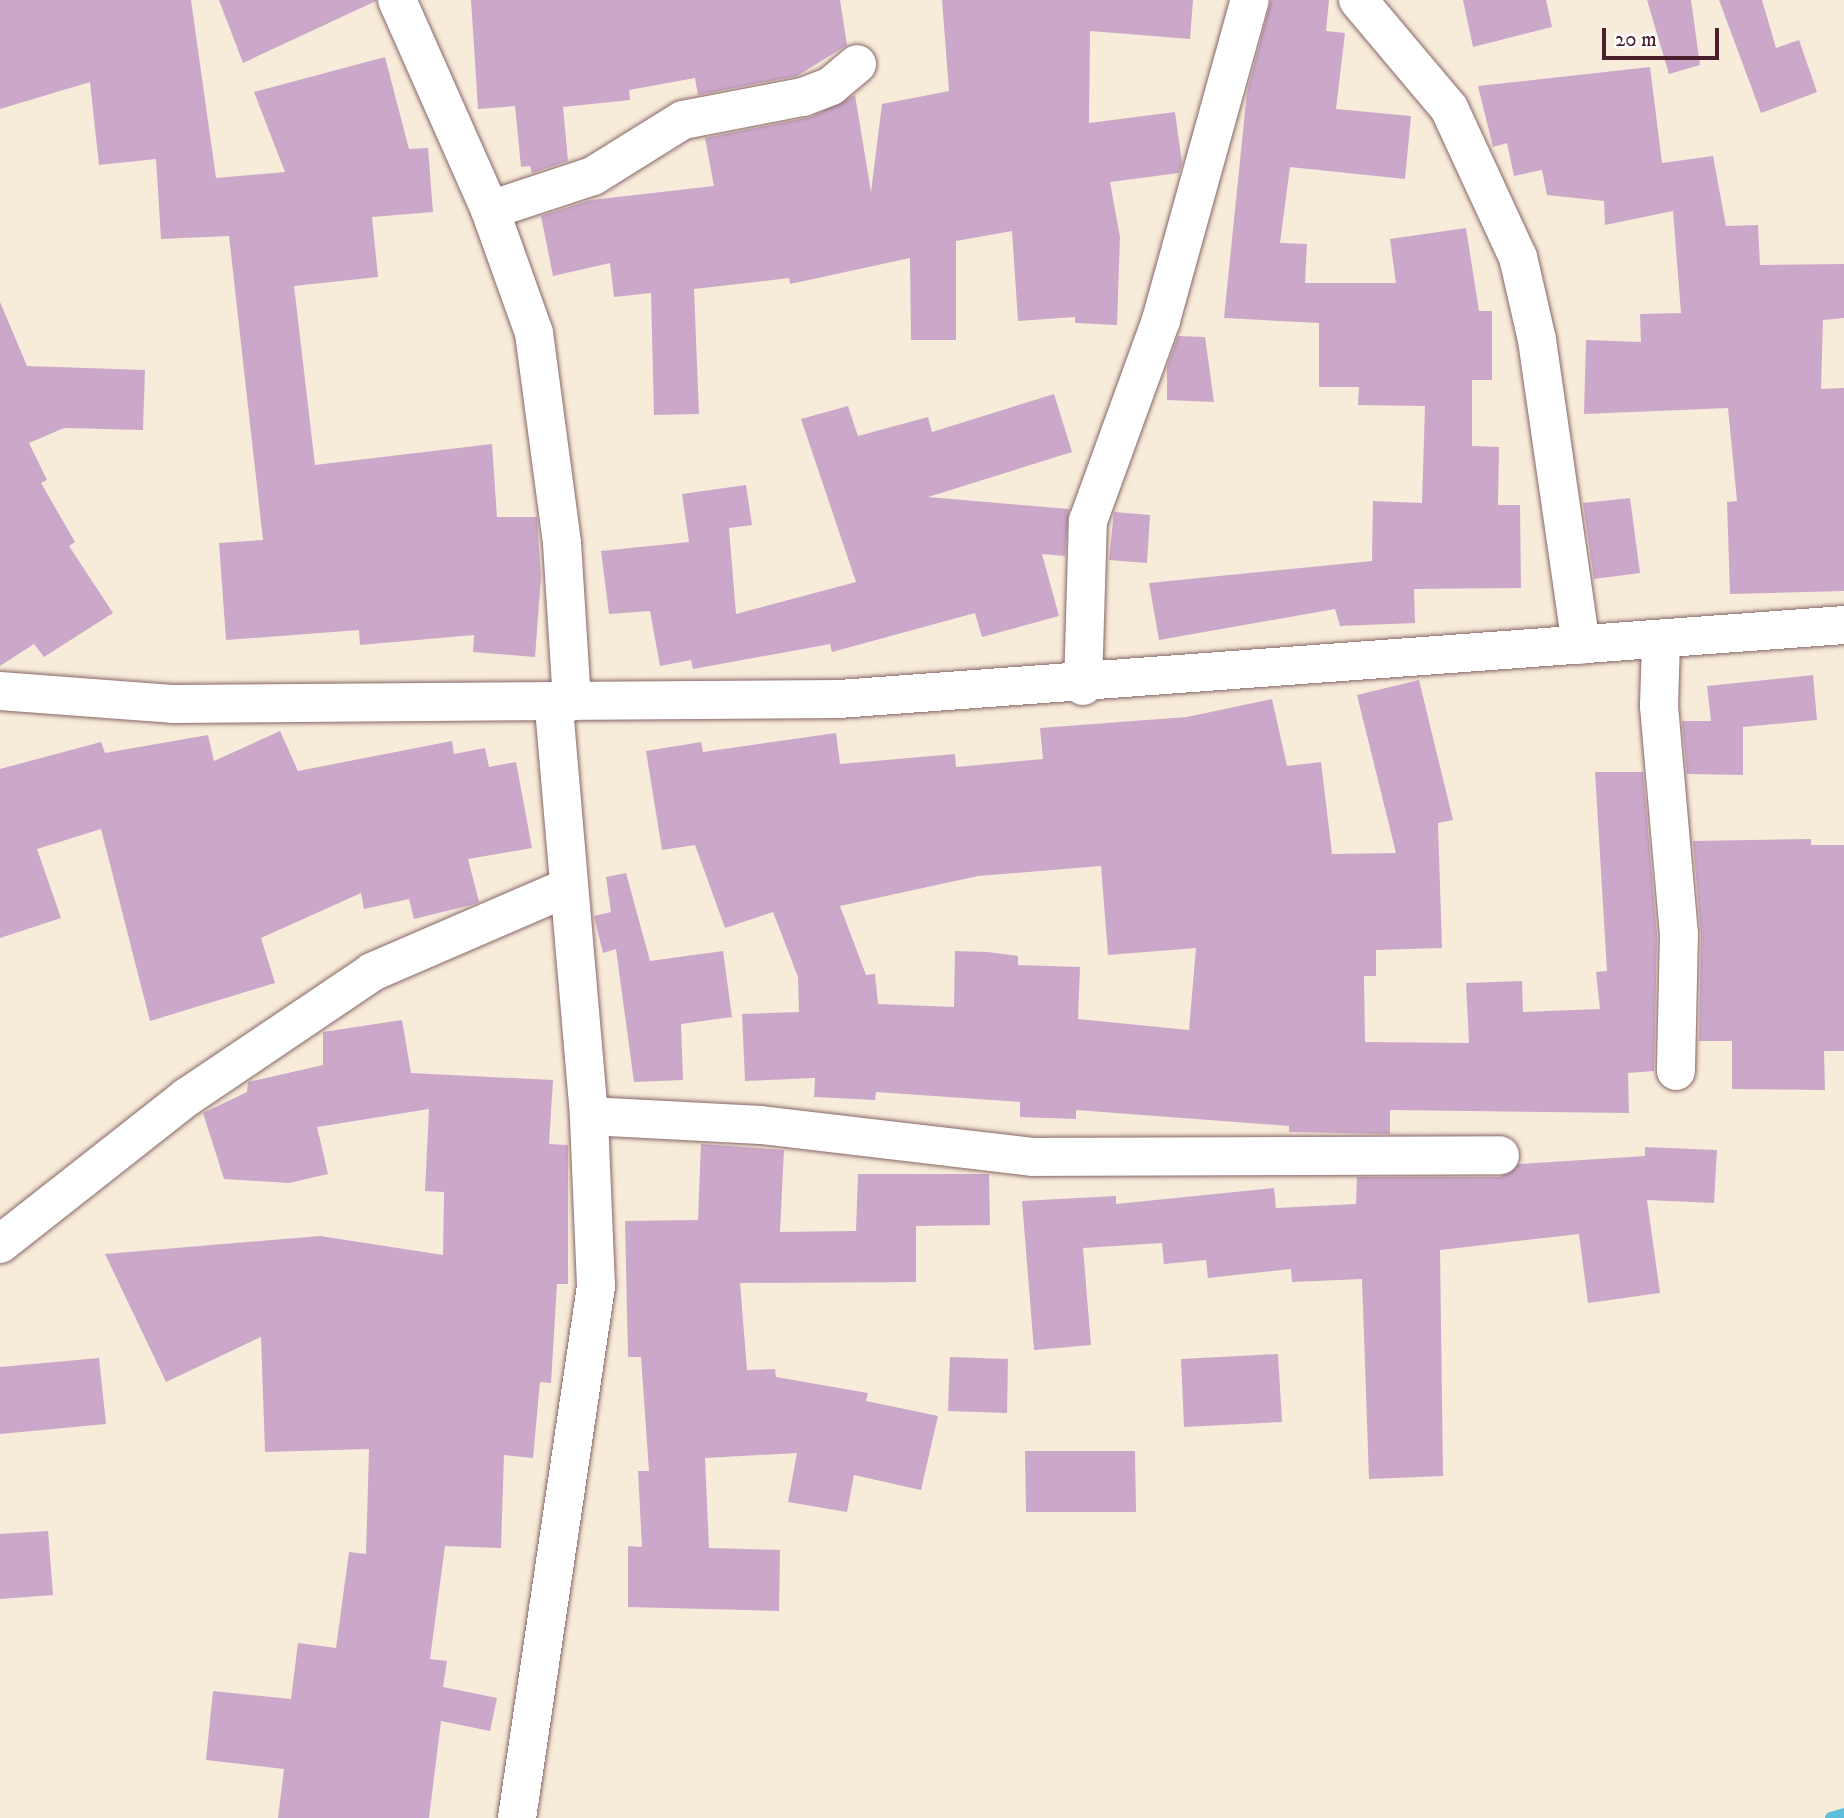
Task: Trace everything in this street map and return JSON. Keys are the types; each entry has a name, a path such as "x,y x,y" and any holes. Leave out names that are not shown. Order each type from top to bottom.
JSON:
{"street":[{"path":"397,0 490,210 534,333 562,543 568,887 589,1116 597,1286 517,1818"},
{"path":"1083,686 1088,521 1161,320 1250,0"},
{"path":"1358,0 1450,108 1518,257 1537,340 1581,645"},
{"path":"490,210 593,176 683,120 803,97 831,86 858,64"},
{"path":"0,691 172,704 563,704 839,699 1083,686 1581,645 1661,642 1728,631 1844,625"},
{"path":"1661,642 1659,706 1679,934 1676,1071"},
{"path":"0,1244 187,1097 372,972 568,887"},
{"path":"589,1116 761,1125 1032,1157 1500,1155"}],"building":[{"path":"0,0 191,0 216,178 285,172 254,92 385,57 409,149 428,148 433,212 372,217 378,277 294,286 315,465 492,444 497,517 537,517 541,577 535,657 473,652 474,635 360,645 359,630 226,640 219,543 263,540 229,236 161,239 156,159 99,165 90,82 0,109"},
{"path":"219,0 376,0 376,1 243,63"},
{"path":"471,0 840,0 847,45 797,76 698,95 695,78 629,90 630,100 563,107 568,161 532,173 530,166 521,167 515,106 478,109"},
{"path":"942,0 1193,0 1190,39 1090,31 1089,123 1175,112 1182,163 1179,173 1110,182 1120,237 1117,325 1075,323 1075,317 1018,321 1012,231 956,241 956,340 911,340 910,258 790,284 789,278 694,289 699,414 654,415 651,293 614,297 610,263 553,276 541,216 591,200 714,186 705,138 811,117 855,95 871,192 882,104 949,91"},
{"path":"1271,0 1329,0 1326,31 1345,33 1336,109 1411,116 1405,179 1290,167 1280,243 1307,244 1305,283 1396,283 1390,239 1466,228 1479,311 1492,311 1492,380 1472,380 1472,446 1499,447 1498,505 1520,505 1521,588 1414,589 1415,623 1340,626 1335,609 1159,640 1149,583 1372,561 1373,501 1422,503 1425,406 1358,405 1359,387 1319,387 1319,323 1224,318 1247,92"},
{"path":"1463,0 1546,0 1552,27 1473,47"},
{"path":"1647,0 1691,0 1700,65 1669,74"},
{"path":"1719,0 1762,0 1776,48 1799,40 1817,92 1761,113"},
{"path":"1650,67 1662,163 1713,156 1726,226 1758,225 1760,265 1844,264 1844,318 1823,320 1821,389 1844,388 1844,591 1730,594 1727,502 1737,501 1728,408 1584,414 1586,340 1641,342 1640,314 1681,313 1673,211 1605,225 1604,201 1547,195 1542,170 1514,176 1507,143 1493,147 1478,86"},
{"path":"0,302 27,366 145,370 143,430 64,428 29,443 47,480 41,483 75,542 69,546 113,613 44,657 34,644 0,666"},
{"path":"1178,336 1205,337 1214,402 1167,400 1167,367"},
{"path":"1054,394 1072,452 928,497 1069,509 1065,556 1042,554 1059,616 982,637 975,613 832,652 830,644 693,669 691,660 660,666 650,611 609,614 601,551 689,542 682,494 746,485 752,525 729,528 736,614 856,582 801,419 848,406 858,436 928,417 932,432"},
{"path":"1630,498 1640,573 1594,579 1583,503"},
{"path":"1114,512 1150,515 1147,563 1109,560"},
{"path":"1813,675 1817,720 1743,727 1743,775 1687,774 1682,721 1711,721 1707,686"},
{"path":"1419,680 1453,820 1438,823 1442,948 1376,950 1376,976 1364,976 1365,1042 1469,1043 1466,983 1522,981 1523,1012 1600,1009 1596,972 1607,971 1595,772 1643,772 1657,935 1654,1071 1628,1073 1629,1113 1390,1110 1390,1134 1289,1132 1289,1126 1076,1110 1076,1119 1020,1117 1020,1102 876,1092 875,1100 814,1097 815,1078 745,1081 742,1014 799,1012 798,977 773,912 725,928 695,845 662,850 646,751 701,742 703,752 836,733 840,764 955,754 956,767 1043,759 1040,728 1187,717 1272,699 1287,766 1321,762 1332,854 1396,853 1357,695","holes":["1101,866 1108,955 1196,948 1189,1030 1078,1019 1080,967 1018,965 1018,956 988,952 955,951 954,1007 878,1004 875,974 866,975 840,906 978,876"]},
{"path":"280,731 298,771 452,741 454,754 485,748 489,767 516,762 532,848 468,859 479,902 471,905 414,919 409,899 364,909 361,893 261,938 275,983 150,1021 101,829 37,849 61,918 0,938 0,769 101,742 105,753 208,735 214,761"},
{"path":"1811,839 1811,845 1844,845 1844,1051 1824,1051 1825,1090 1732,1089 1732,1041 1699,1041 1701,934 1693,841"},
{"path":"626,873 650,961 723,951 732,1017 681,1024 683,1080 634,1082 616,949 603,953 594,916 611,912 606,877"},
{"path":"402,1020 411,1073 553,1080 549,1144 568,1145 568,1284 557,1284 551,1383 540,1382 533,1458 504,1455 501,1548 445,1546 430,1659 447,1661 443,1687 497,1698 490,1731 441,1721 429,1818 278,1818 284,1769 206,1760 213,1691 291,1699 298,1643 336,1648 349,1552 366,1554 369,1449 265,1452 261,1337 166,1382 105,1254 320,1236 443,1255 444,1192 425,1191 429,1109 317,1127 328,1174 289,1183 224,1179 203,1113 247,1092 248,1082 323,1065 323,1032"},
{"path":"701,1144 784,1150 780,1232 856,1231 858,1174 989,1174 990,1225 916,1226 916,1282 740,1283 747,1370 775,1369 776,1377 868,1393 866,1401 938,1416 921,1490 854,1475 847,1512 788,1502 797,1453 705,1458 709,1548 780,1550 779,1611 628,1607 628,1546 642,1547 638,1471 649,1471 641,1357 628,1357 625,1221 698,1220"},
{"path":"1645,1147 1717,1150 1714,1203 1647,1200 1660,1293 1588,1303 1579,1234 1440,1250 1443,1476 1369,1479 1362,1279 1292,1282 1291,1269 1208,1278 1206,1260 1164,1264 1162,1243 1083,1248 1091,1345 1034,1350 1022,1201 1116,1196 1116,1204 1274,1188 1276,1208 1356,1204 1357,1177 1500,1177 1519,1164 1645,1156"},
{"path":"1278,1354 1282,1422 1184,1427 1181,1359"},
{"path":"950,1357 1008,1359 1007,1413 948,1411"},
{"path":"99,1358 106,1424 0,1434 0,1367"},
{"path":"1025,1451 1135,1451 1136,1512 1026,1512"},
{"path":"48,1531 53,1595 0,1599 0,1534"}],"waterway":[{"path":"1831,1818 1844,1814"}]}
